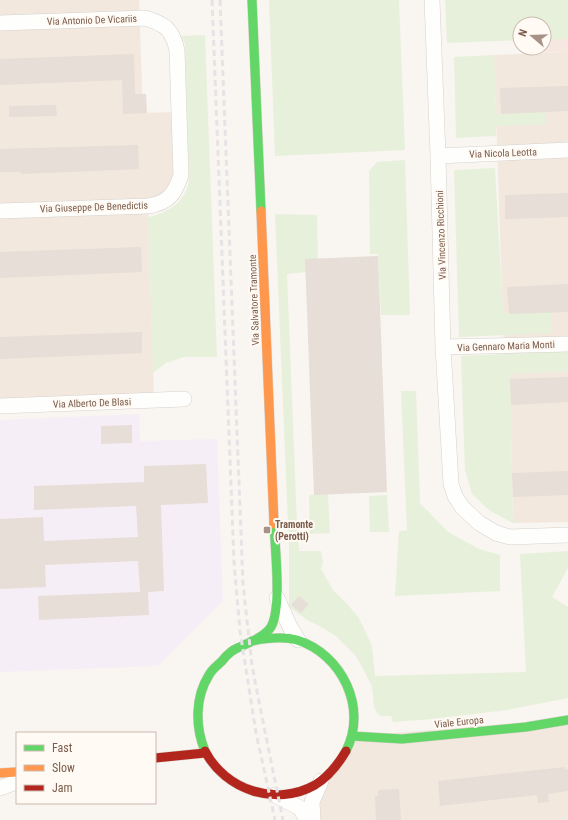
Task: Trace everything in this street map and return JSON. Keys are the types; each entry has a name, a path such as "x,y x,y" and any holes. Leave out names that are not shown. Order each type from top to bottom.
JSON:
{"main road":[{"name":"Via Salvatore Tramonte","path":"252,0 277,598 275,613 270,628 252,641"},
{"path":"267,638 298,640 320,651 338,667 350,688 354,712 352,736 340,761 321,781 299,792 276,795 254,792 234,783 218,770 205,753 198,726 199,699 210,674 228,654 252,641 267,638"},
{"name":"Viale Europa","path":"352,736 402,739 526,727 568,720"},
{"path":"156,758 205,753"},
{"path":"0,773 16,772"}],"street":[{"name":"Via Vincenzo Ricchioni","path":"432,0 443,347 451,484 455,496 462,507 487,529 496,533 510,537 568,535"},
{"name":"Via Antonio De Vicariis","path":"0,23 145,18 158,22 169,29 177,50 179,112"},
{"name":"Via Giuseppe De Benedictis","path":"0,211 148,206 159,204 169,198 177,188 181,175 179,112"},
{"name":"Via Nicola Leotta","path":"438,156 568,150"},
{"name":"Via Gennaro Maria Monti","path":"443,347 568,344"},
{"name":"Via Alberto De Blasi","path":"0,406 184,399"},
{"path":"277,598 290,627 298,640"},
{"path":"313,820 312,802 321,781"},
{"path":"0,788 16,782"},
{"path":"276,795 300,808 307,820"}],"shaded area":[{"path":"0,0 139,0 143,113 179,112 178,183 148,206 154,400 0,406"},
{"path":"568,0 568,52 552,52 552,16"},
{"path":"568,52 568,522 513,523 510,374 504,354 494,55 552,56 552,53"},
{"path":"139,414 140,441 217,439 223,601 158,666 0,672 0,420"},
{"path":"568,720 568,820 313,820 321,781 352,736"}],"green space":[{"path":"269,0 399,0 405,150 275,156"},
{"path":"445,0 568,0 568,39 552,40 552,16 512,16 512,40 447,43"},
{"path":"205,35 217,357 184,357 166,363 153,373 148,217 162,213 175,205 180,200 187,188 189,180 185,44 181,36"},
{"path":"494,55 496,114 546,112 546,124 496,126 496,136 456,138 454,57"},
{"path":"405,160 410,315 381,315 378,254 370,254 369,171 377,162"},
{"path":"495,168 503,313 552,312 551,333 459,337 454,170"},
{"path":"275,214 317,215 318,259 306,272 287,274 299,551 321,551 323,563 321,569 333,590 359,618 372,646 375,676 526,672 520,554 568,551 568,568 552,597 568,607 568,698 507,710 393,722 391,716 381,716 377,713 374,707 372,686 356,656 336,636 307,620 289,607 289,547"},
{"path":"568,351 568,371 510,374 513,523 490,511 472,494 465,470 461,356"},
{"path":"401,391 416,391 420,503 448,532 479,549 500,555 500,591 395,596 399,531 407,530"},
{"path":"328,494 330,533 310,534 309,495"},
{"path":"387,495 389,532 370,532 369,496"}],"building":[{"path":"134,54 135,94 146,94 147,113 123,114 122,80 0,85 0,59"},
{"path":"568,86 568,111 501,114 500,88"},
{"path":"56,105 57,116 9,117 9,106"},
{"path":"138,145 139,169 21,174 21,172 0,172 0,149"},
{"path":"568,193 568,217 505,219 505,195"},
{"path":"141,247 142,272 0,278 0,252"},
{"path":"378,256 387,492 314,495 305,259"},
{"path":"568,284 568,312 509,314 507,287"},
{"path":"142,332 142,353 0,359 0,337"},
{"path":"568,377 568,402 511,405 510,379"},
{"path":"132,425 132,443 101,444 101,426"},
{"path":"206,464 208,503 161,505 164,591 148,592 149,615 39,620 38,596 140,592 138,561 45,565 46,587 0,589 0,519 43,517 44,541 138,537 136,506 34,510 34,486 144,482 144,466"},
{"path":"568,471 568,495 513,497 512,473"},
{"path":"299,596 309,604 301,613 291,605"},
{"path":"565,767 565,770 568,769 568,791 548,794 549,802 538,803 537,795 440,806 438,781"},
{"path":"399,789 401,820 376,820 375,796 378,796 378,790"}],"railway":[{"path":"212,0 234,562 240,631 256,733 275,820"},
{"path":"220,0 243,584 252,665 283,820"}],"traffic: fast":[{"path":"252,0 261,211"},
{"path":"205,751 199,732 198,722 199,702 204,684 212,671 228,654 263,635 271,627 274,618 277,592 274,524"},
{"path":"252,641 275,638 297,640 313,647 327,657 338,670 347,685 352,701 354,717 352,734 346,751"},
{"path":"352,736 402,739 526,727 568,720"}],"traffic: slow":[{"path":"261,211 274,524"},
{"path":"0,773 16,772"}],"traffic: jam":[{"path":"205,751 214,765 225,776 238,785 253,791 268,794 284,794 300,791 315,785 333,770 346,751"},
{"path":"156,758 205,753"}],"place":[{"name":"Tramonte (Perotti)","path":"267,530"}]}
